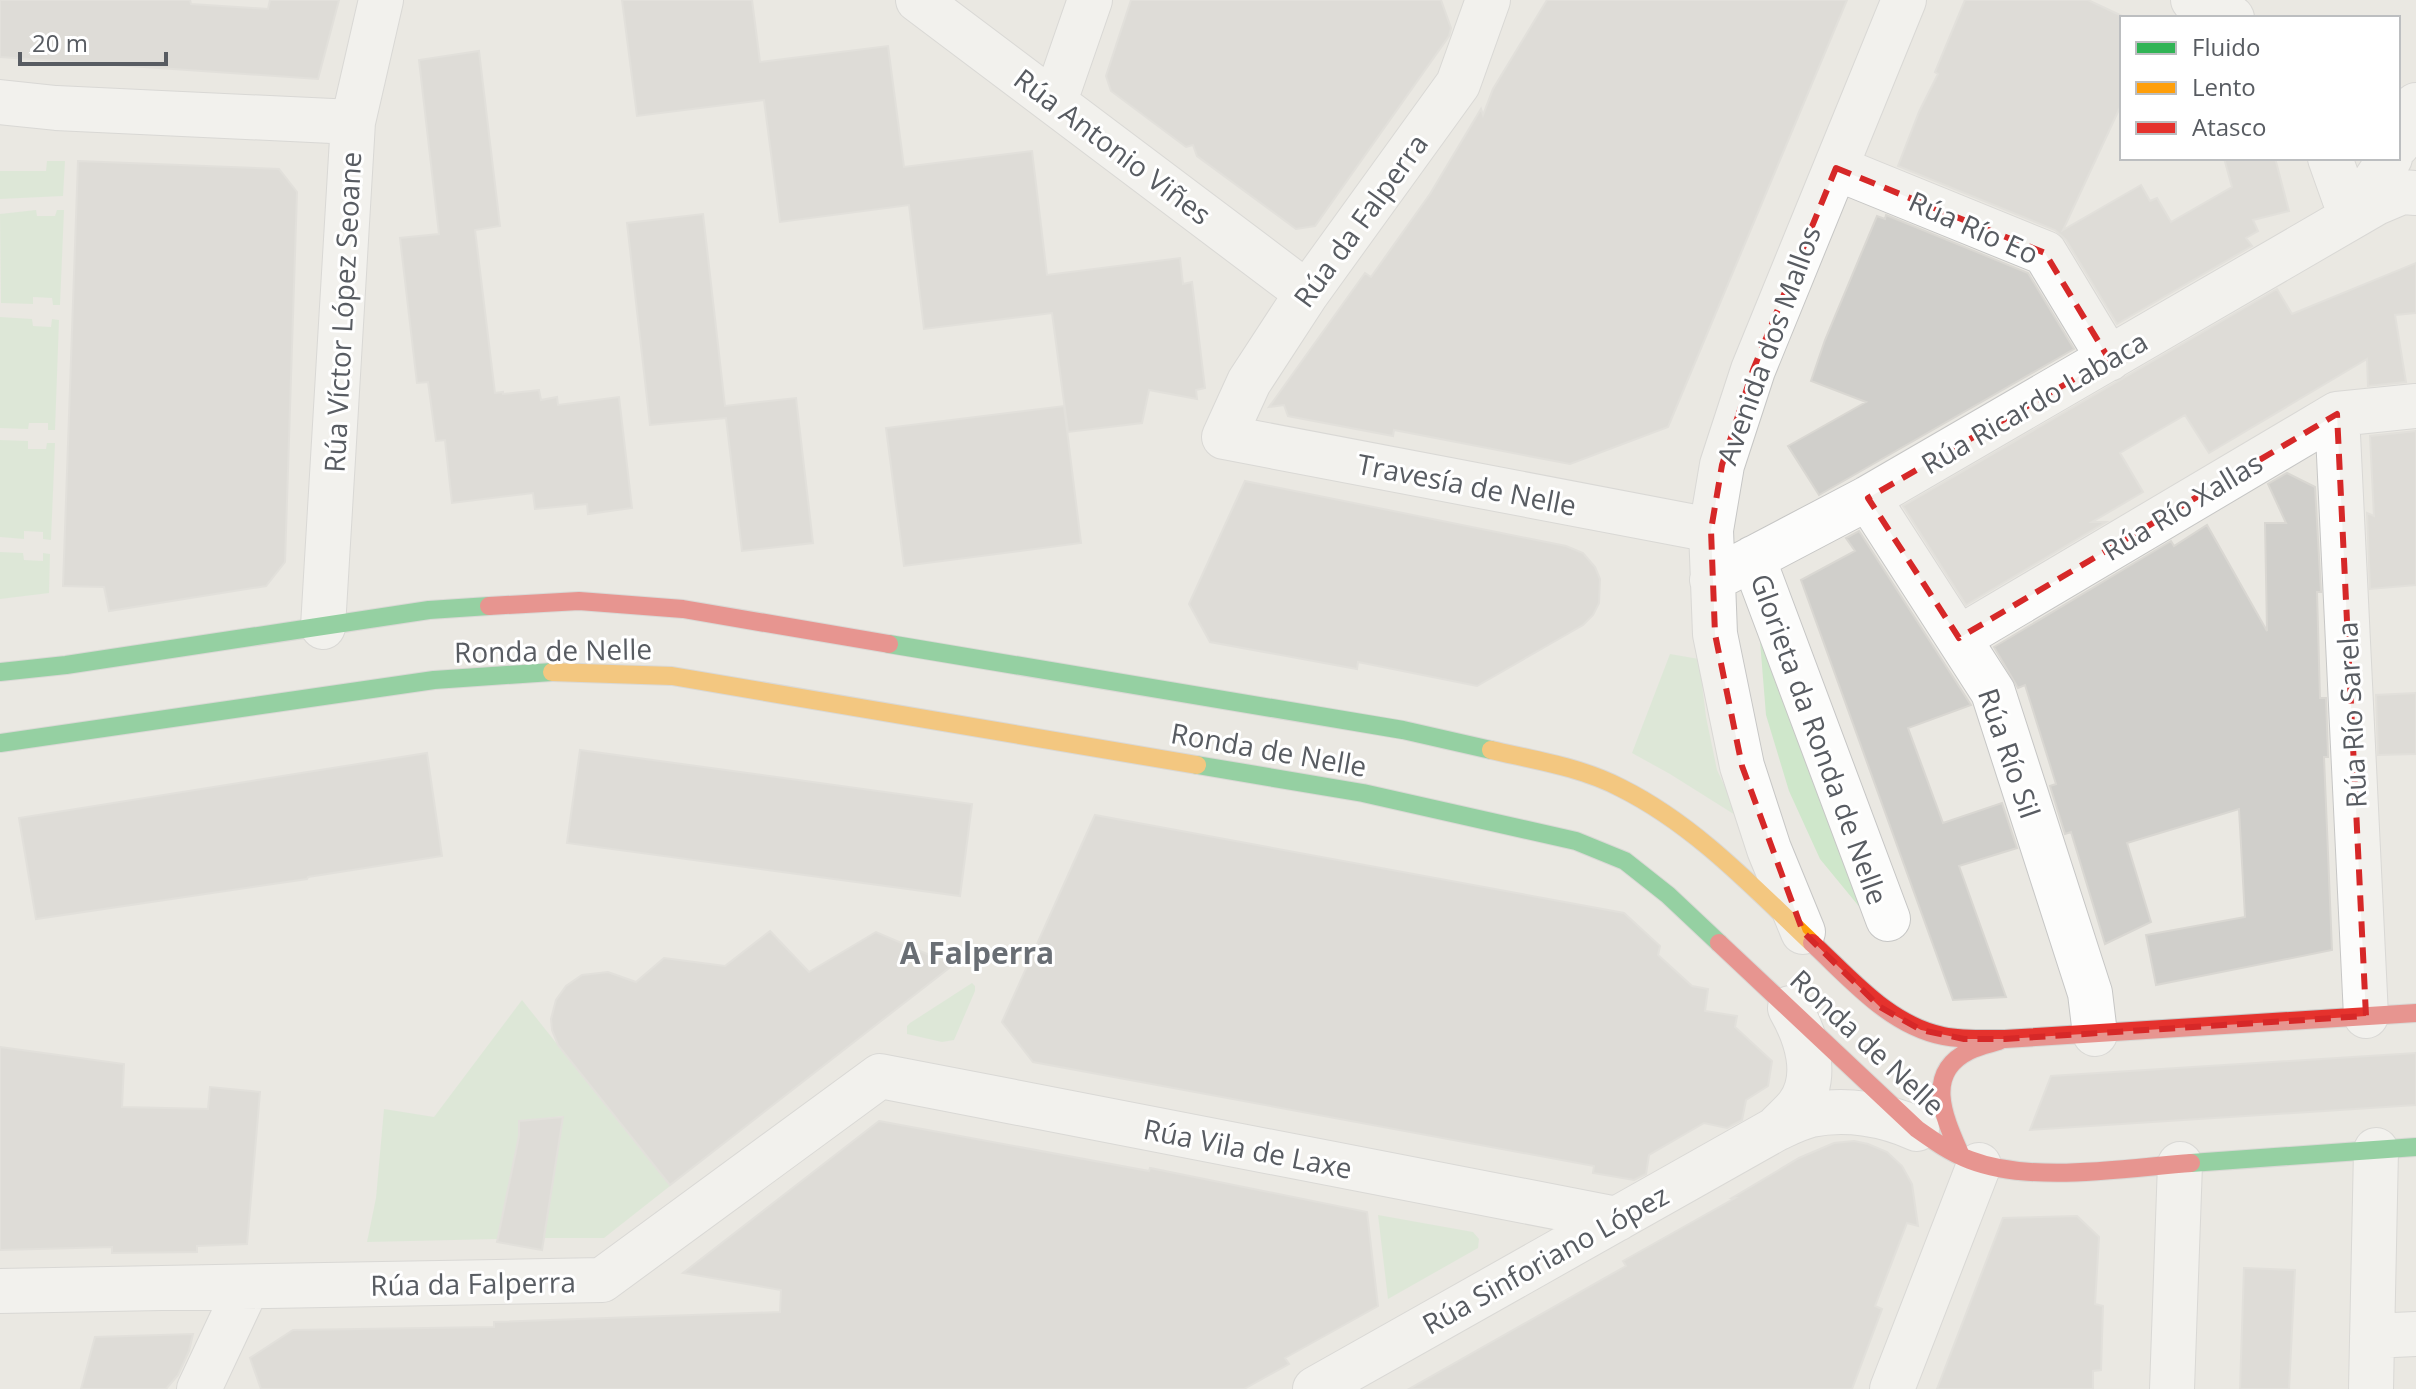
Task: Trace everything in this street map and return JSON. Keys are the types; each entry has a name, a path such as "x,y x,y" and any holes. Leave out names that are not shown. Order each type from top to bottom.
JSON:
{"street":[{"name":"Rúa Víctor López Seoane","path":"323,627 353,122 381,0"},
{"name":"Rúa Antonio Viñes","path":"918,0 1307,293"},
{"path":"1055,101 1090,0"},
{"name":"Rúa da Falperra","path":"1224,437 1249,382 1307,293 1458,84 1488,0"},
{"name":"Avenida dos Mallos","path":"1803,932 1769,849 1742,766 1715,634 1711,530 1722,465 1753,370 1904,0"},
{"path":"2193,0 2228,16"},
{"path":"0,102 56,108 353,122"},
{"path":"2400,140 2416,104"},
{"path":"2331,160 2351,217"},
{"name":"Rúa Ricardo Labaca","path":"2351,217 2389,160"},
{"name":"Rúa Río Eo","path":"1836,168 2045,253 2109,359"},
{"name":"Rúa Ricardo Labaca","path":"1712,580 1868,498 2376,203 2402,192 2416,193"},
{"name":"Rúa Río Xallas","path":"1959,638 2337,414 2416,406"},
{"name":"Rúa Río Sarela","path":"2337,414 2366,1016"},
{"name":"Travesía de Nelle","path":"1224,437 1711,530"},
{"name":"Rúa Río Sil","path":"1868,498 1993,692 2090,993 2095,1034"},
{"name":"Glorieta da Ronda de Nelle","path":"1753,558 1888,919"},
{"name":"Ronda de Nelle","path":"0,672 66,665 429,610 579,601 683,609 1432,736 1566,767 1620,787 1673,819 1730,865 1880,1007 1921,1030 1964,1039 2005,1039 2416,1013"},
{"name":"Ronda de Nelle","path":"0,743 434,680 554,672 672,676 1363,793 1576,841 1625,861 1668,895 1917,1129 1970,1160 2006,1170 2064,1172 2396,1148"},
{"name":"Rúa Sinforiano López","path":"1776,1129 1798,1106 1806,1090 1809,1072 1808,1049 1801,1027 1790,1008"},
{"path":"1892,1389 1970,1160 1944,1113 1940,1087 1943,1075 1949,1065 1965,1052 2005,1039"},
{"name":"Rúa da Falperra","path":"0,1291 602,1280 880,1076"},
{"name":"Rúa Vila de Laxe","path":"880,1076 1617,1219"},
{"name":"Rúa Sinforiano López","path":"1315,1389 1776,1129 1809,1116 1840,1112 1897,1120 1917,1129"},
{"path":"2371,1389 2372,1336 2396,1148"},
{"path":"2172,1389 2180,1164"},
{"path":"199,1389 247,1287"},
{"path":"2372,1336 2416,1334"}],"highlighted area":[{"path":"1836,168 2045,253 2109,359 1868,498 1959,638 2337,414 2366,1016 2005,1039 1964,1039 1921,1030 1880,1007 1803,932 1742,766 1715,634 1711,530 1722,465 1753,370"}],"green space":[{"path":"47,161 65,161 63,196 0,199 0,171 46,171"},
{"path":"36,210 37,216 55,216 57,210 64,210 60,305 53,305 52,298 33,297 33,304 1,303 0,214"},
{"path":"0,317 32,319 33,326 51,327 52,319 59,320 55,430 48,430 48,423 29,423 28,429 0,428"},
{"path":"0,440 28,441 28,449 46,449 47,443 55,443 51,540 43,539 43,532 24,531 24,539 0,537"},
{"path":"0,552 23,553 24,560 43,561 43,553 50,554 49,593 0,599"},
{"path":"1760,641 1880,932 1820,859 1789,791 1766,715"},
{"path":"1670,654 1699,659 1717,770 1740,818 1632,753"},
{"path":"972,983 975,991 954,1040 942,1042 907,1034 910,1023"},
{"path":"522,1000 670,1186 604,1238 544,1238 563,1116 522,1121 497,1239 367,1242 376,1198 384,1109 434,1117"},
{"path":"1378,1215 1473,1232 1479,1239 1478,1248 1388,1299"}],"building":[{"path":"0,0 190,0 191,4 268,9 270,0 339,0 318,79 0,57"},
{"path":"622,0 752,0 760,62 888,46 904,167 1032,151 1047,275 1180,258 1183,284 1192,282 1205,388 1196,390 1197,399 1149,390 1142,423 1068,432 1052,313 924,329 909,205 780,222 764,100 637,116"},
{"path":"1131,0 1441,0 1451,28 1449,36 1315,226 1296,229 1197,156 1193,145 1186,147 1111,91 1106,76"},
{"path":"1547,0 1847,0 1668,427 1570,464 1394,430 1393,436 1288,416 1284,405 1269,407 1365,273 1371,277 1430,194 1481,109 1483,115 1493,89"},
{"path":"1965,0 2088,0 2122,16 2120,107 2063,230 2141,185 2150,201 2157,198 2171,222 2232,187 2225,160 2276,160 2289,211 2253,220 2258,231 2246,238 2252,246 2117,324 2066,240 2055,230 1898,166 1938,74 1935,72"},
{"path":"479,51 500,226 475,230 495,393 539,390 541,400 557,397 558,405 619,397 632,508 588,514 587,504 535,509 533,493 452,503 445,440 436,441 428,382 417,383 400,238 439,234 419,60"},
{"path":"78,161 279,169 297,192 285,562 266,586 109,611 104,587 63,586"},
{"path":"703,214 725,406 796,398 813,543 742,551 726,418 650,425 627,223"},
{"path":"1886,215 2028,273 2074,349 1819,495 1788,446 1866,402 1811,381 1877,216 1885,219"},
{"path":"2416,263 2416,313 2395,315 2406,382 2368,386 2367,359 2209,453 2185,415 2120,453 2143,492 2092,522 2106,522 1966,605 1903,506 2277,289 2292,314"},
{"path":"1064,406 1081,543 904,566 886,428"},
{"path":"2416,431 2416,585 2370,589 2367,513 2374,516 2370,436"},
{"path":"2287,473 2315,487 2321,592 2317,592 2320,698 2326,698 2328,757 2324,757 2332,950 2156,985 2146,935 2245,917 2239,809 2127,843 2151,922 2105,944 2071,832 2065,834 2050,786 2056,784 2025,685 2018,688 1994,647 2171,541 2174,546 2207,525 2267,631 2265,523 2286,523 2268,484"},
{"path":"1245,481 1566,546 1583,553 1595,567 1600,579 1599,603 1583,625 1477,686 1358,662 1357,669 1210,642 1189,604"},
{"path":"1859,531 1971,705 1908,728 1943,823 2002,803 2017,848 1959,866 2006,997 1953,1000 1801,580 1855,551 1846,538"},
{"path":"2416,693 2416,754 2378,755 2376,695"},
{"path":"580,750 972,804 960,896 567,843"},
{"path":"427,753 442,856 36,919 19,818"},
{"path":"1095,815 1624,913 1660,946 1658,955 1692,986 1708,989 1705,1011 1737,1016 1735,1027 1772,1061 1768,1086 1746,1100 1742,1120 1727,1128 1704,1123 1649,1155 1646,1174 1634,1180 1593,1173 1594,1166 1033,1062 1002,1022"},
{"path":"770,931 809,972 876,932 953,965 670,1185 558,1045 551,1019 556,1000 566,986 582,975 608,972 636,982 664,958 725,966"},
{"path":"0,1047 124,1064 122,1107 208,1109 210,1087 260,1092 247,1244 197,1246 197,1252 112,1253 112,1247 0,1250"},
{"path":"2416,1053 2416,1105 2030,1130 2051,1076"},
{"path":"563,1117 542,1250 497,1242 519,1136 519,1121"},
{"path":"879,1121 1149,1171 1150,1168 1367,1212 1378,1306 1285,1358 1289,1364 1244,1389 261,1389 250,1358 293,1330 494,1327 494,1322 780,1312 781,1290 683,1273"},
{"path":"1854,1141 1887,1152 1902,1166 1912,1184 1918,1226 1907,1223 1875,1306 1882,1309 1852,1389 1409,1389 1626,1266 1623,1261 1799,1158 1834,1143"},
{"path":"2077,1216 2099,1237 2095,1304 2103,1306 2101,1370 2093,1371 2093,1389 1937,1389 2003,1218"},
{"path":"2244,1268 2295,1270 2289,1389 2240,1389"},
{"path":"193,1334 178,1375 166,1389 81,1389 95,1337"}],"traffic: fast":[{"path":"0,672 66,665 429,610 489,606"},
{"path":"889,644 1403,730 1491,750"},
{"path":"0,743 434,680 552,672"},
{"path":"1197,765 1363,793 1576,841 1625,861 1668,895 1719,943"},
{"path":"2191,1163 2416,1147"}],"traffic: slow":[{"path":"552,672 672,676 1197,765"},
{"path":"1491,750 1590,775 1648,803 1722,858 1812,943"}],"traffic: jam":[{"path":"489,606 579,601 683,609 889,644"},
{"path":"1719,943 1917,1129 1963,1157 1995,1167 2050,1173 2191,1163"},
{"path":"1812,943 1888,1011 1923,1030 1951,1037 2005,1039 2416,1013"},
{"path":"1961,1156 1949,1128 1942,1099 1946,1072 1969,1051 1999,1041"}],"district":[{"name":"A Falperra","path":"977,952"}]}
